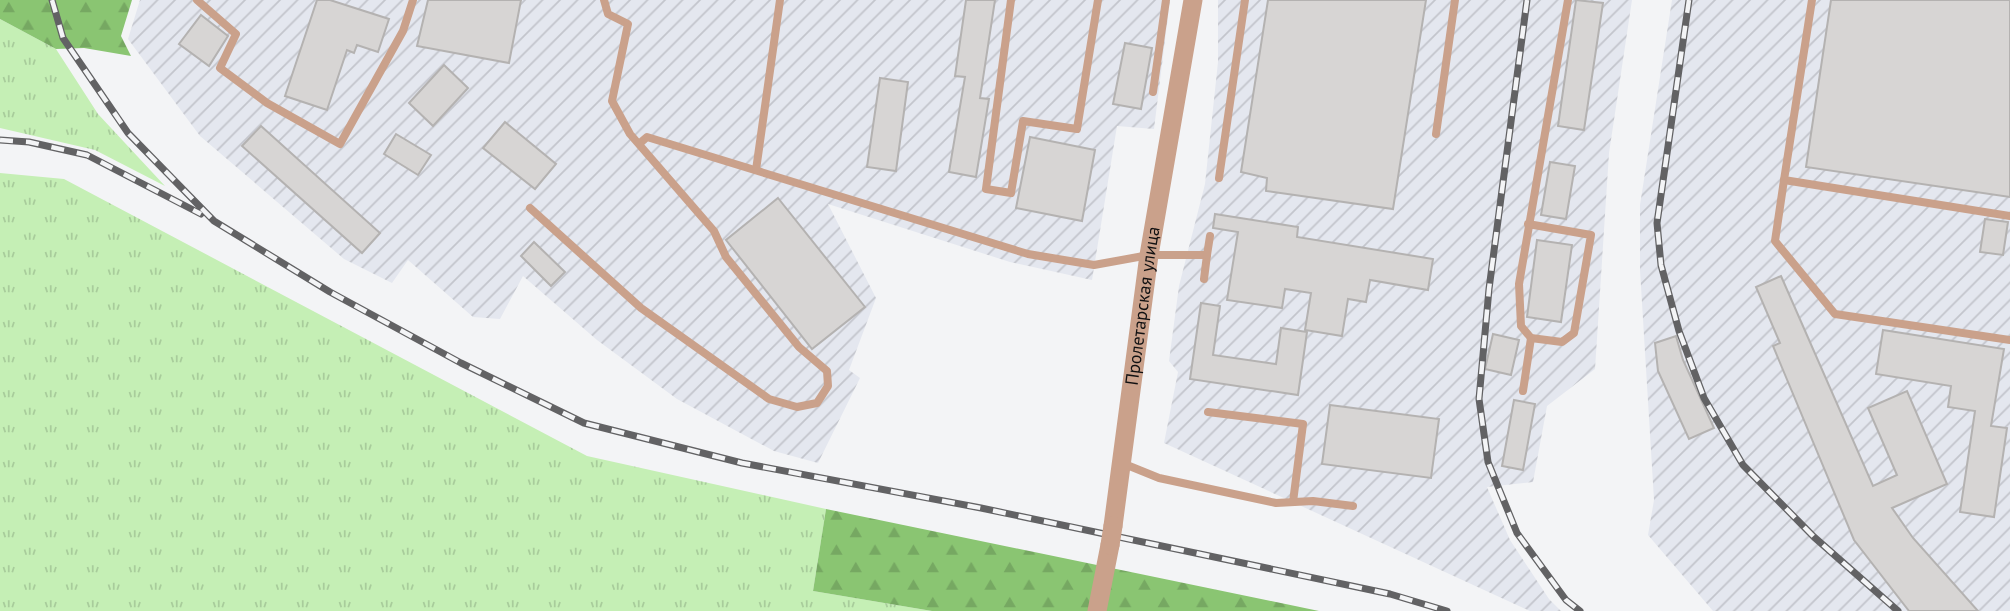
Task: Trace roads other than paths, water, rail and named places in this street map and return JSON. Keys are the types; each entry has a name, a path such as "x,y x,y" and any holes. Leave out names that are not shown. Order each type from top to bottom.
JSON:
{"street":[{"name":"Пролетарская улица","path":"1097,611 1122,463 1149,255 1193,0"}],"lane":[{"path":"197,0 236,34 220,68 267,103 340,144 403,31 413,0"},
{"path":"530,208 641,308 769,399 797,407 817,403 828,386 827,371 800,347 734,267 714,231 630,134 612,101 628,24 608,14 604,0"},
{"path":"757,170 780,0"},
{"path":"1011,0 986,189 1011,193 1023,121 1077,129 1098,0"},
{"path":"1153,92 1166,0"},
{"path":"1219,178 1245,0"},
{"path":"1436,134 1455,0"},
{"path":"1528,224 1591,235 1574,333 1562,342 1531,338 1521,326 1519,284 1528,224 1568,0"},
{"path":"1812,0 1775,241 1835,314 2010,340"},
{"path":"640,143 648,137 1028,254 1094,265 1149,255 1207,255"},
{"path":"1784,180 2010,216"},
{"path":"1204,279 1210,236"},
{"path":"1523,391 1531,338"},
{"path":"1208,412 1303,424 1293,502"},
{"path":"1122,463 1159,478 1276,503 1353,506"}],"railway":[{"path":"52,0 63,38 128,133 214,221 330,292 461,363 584,423 742,463 981,508 1390,594 1447,611"},
{"path":"1527,0 1489,289 1479,399 1488,462 1517,533 1566,600 1580,611"},
{"path":"1689,0 1657,223 1661,265 1679,331 1704,398 1743,465 1814,537 1898,611"},
{"path":"0,140 29,142 87,155 201,214"}]}
